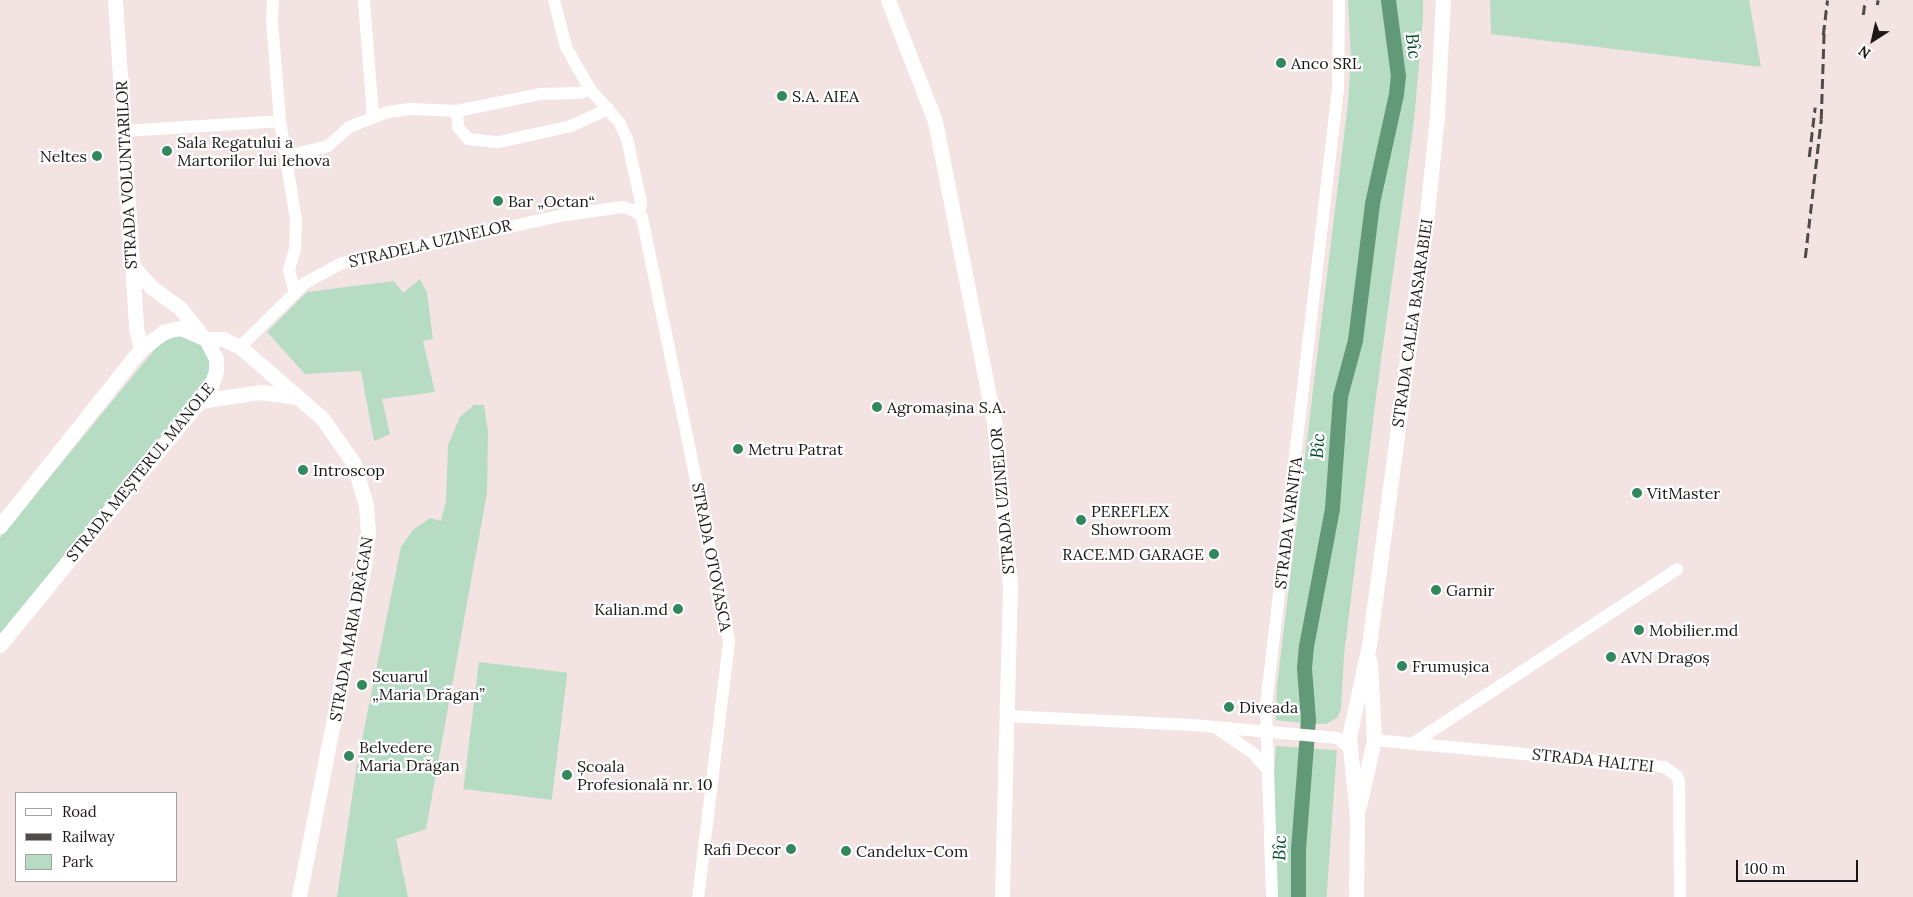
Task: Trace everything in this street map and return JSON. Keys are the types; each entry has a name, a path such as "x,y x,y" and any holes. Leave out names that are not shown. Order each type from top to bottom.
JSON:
{"main road":[{"name":"STRADA VOLUNTARILOR","path":"116,0 131,264 136,329 141,349"},
{"name":"STRADA UZINELOR","path":"888,0 935,121 994,422 1010,586 1002,897"},
{"name":"STRADA CALEA BASARABIEI","path":"1356,897 1357,818 1350,749 1351,727 1369,645 1427,212 1437,117 1443,0"},
{"name":"STRADA MEȘTERUL MANOLE","path":"0,645 200,401 216,371 214,349 182,309 151,288 131,264"},
{"path":"0,526 104,400 141,349 165,331 181,328 204,337 223,339 240,347"},
{"path":"216,371 231,349 240,347"},
{"name":"STRADA MARIA DRĂGAN","path":"240,347 301,398 332,429 352,462 364,492 368,533 358,604 299,897"},
{"path":"200,401 261,392 286,393 301,398"},
{"name":"STRADA CALEA BASARABIEI","path":"1357,818 1373,740 1369,645"},
{"path":"1350,749 1360,752 1373,740 1362,725 1351,727"}],"street":[{"path":"273,0 272,21 280,121 296,220 295,249 289,273 295,292"},
{"path":"364,0 373,116"},
{"name":"STRADA OTOVASCA","path":"554,0 566,47 590,89 608,109 627,139 642,202 642,217 729,642 698,897"},
{"name":"STRADA VARNIȚA","path":"1272,897 1268,770 1270,733 1266,705 1338,88 1339,0"},
{"path":"287,156 328,146 349,127 373,116 410,109 457,111 540,94 580,93 590,89"},
{"path":"457,111 458,127 468,139 499,142 571,126 608,109"},
{"path":"123,131 280,121"},
{"name":"STRADELA UZINELOR","path":"240,347 295,292 319,272 342,263 495,228 622,207 642,217"},
{"path":"1415,742 1677,569"},
{"path":"1237,729 1256,720 1266,705"},
{"path":"1007,716 1215,727 1334,737 1350,749"},
{"path":"1215,727 1243,745 1268,770"},
{"path":"1334,737 1351,727"},
{"name":"STRADA HALTEI","path":"1373,740 1415,742 1664,767 1671,770 1677,776 1680,792 1680,897"},
{"name":"STRADA UZINELOR","path":"996,897 1002,897"}],"green space":[{"path":"1348,0 1423,0 1423,18 1414,121 1376,397 1344,655 1341,709 1337,718 1326,724 1312,724 1276,720 1277,686 1348,103 1351,57"},
{"path":"1490,0 1749,0 1761,67 1491,34"},
{"path":"420,279 427,293 433,339 423,341 435,392 382,399 390,434 374,441 361,371 305,374 267,332 307,292 394,281 403,293"},
{"path":"178,336 202,344 210,358 210,372 205,383 0,634 0,538 160,343"},
{"path":"474,405 484,405 488,432 487,493 426,829 396,839 408,897 337,897 357,764 401,547 413,530 430,518 441,521 446,501 448,445 460,417"},
{"path":"479,662 567,673 552,800 463,789"},
{"path":"1276,746 1337,750 1327,897 1265,897"}],"waterway":[{"name":"Bîc","path":"1298,897 1298,849 1308,719 1304,668 1306,646 1332,508 1340,396 1355,340 1372,203 1396,94 1398,76 1388,0"}],"railway":[{"path":"1823,35 1827,0"},
{"path":"1863,15 1865,0"},
{"path":"1877,5 1878,0"},
{"path":"1805,258 1821,119 1824,28"},
{"path":"1809,157 1815,107"}],"place":[{"name":"Anco SRL","path":"1281,63"},
{"name":"S.A. AIEA","path":"782,96"},
{"name":"Sala Regatului a Martorilor lui Iehova","path":"167,151"},
{"name":"Neltes","path":"97,156"},
{"name":"Bar „Octan“","path":"498,201"},
{"name":"Agromașina S.A.","path":"877,407"},
{"name":"Metru Patrat","path":"738,449"},
{"name":"Introscop","path":"303,470"},
{"name":"VitMaster","path":"1637,493"},
{"name":"PEREFLEX Showroom","path":"1081,520"},
{"name":"RACE.MD GARAGE","path":"1214,554"},
{"name":"Garnir","path":"1436,590"},
{"name":"Kalian.md","path":"678,609"},
{"name":"Mobilier.md","path":"1639,630"},
{"name":"AVN Dragoș","path":"1611,657"},
{"name":"Frumușica","path":"1402,666"},
{"name":"Scuarul „Maria Drăgan”","path":"362,685"},
{"name":"Diveada","path":"1229,707"},
{"name":"Belvedere Maria Drăgan","path":"349,756"},
{"name":"Școala Profesională nr. 10","path":"567,775"},
{"name":"Rafi Decor","path":"791,849"},
{"name":"Candelux-Com","path":"846,851"}]}
